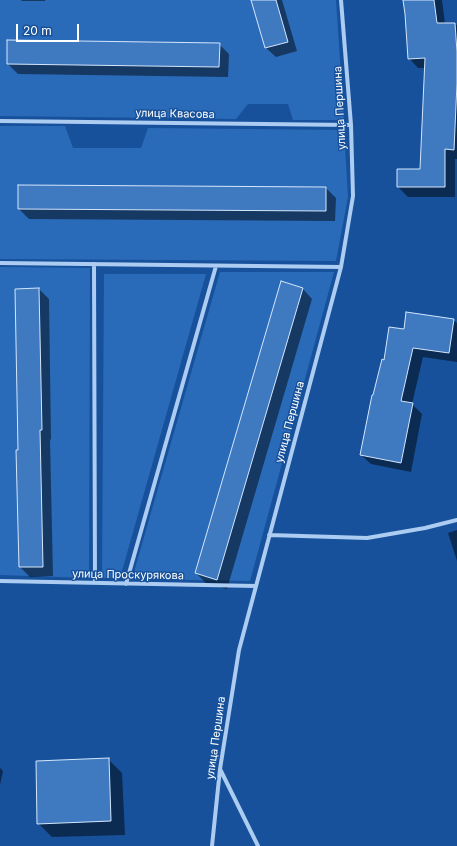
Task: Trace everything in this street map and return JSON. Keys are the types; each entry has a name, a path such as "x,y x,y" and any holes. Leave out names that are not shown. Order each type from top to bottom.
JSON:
{"street":[{"name":"улица Першина","path":"212,846 220,769 239,650 341,267 353,196 351,125 342,0"},
{"name":"улица Квасова","path":"0,121 351,125"},
{"path":"0,263 341,267"},
{"path":"94,264 95,583"},
{"path":"126,584 216,266"},
{"path":"269,535 367,538 425,528 457,520"},
{"name":"улица Проскурякова","path":"0,581 256,586"},
{"path":"220,769 258,846"}],"shaded area":[{"path":"0,0 336,0 344,120 293,120 288,104 248,104 236,119 0,116"},
{"path":"0,126 65,126 73,148 141,148 148,128 344,130 348,197 336,261 0,259"},
{"path":"0,267 90,268 89,578 0,575"},
{"path":"220,272 334,272 250,581 132,579"},
{"path":"104,274 206,274 120,578 102,578"}],"building":[{"path":"251,0 276,0 288,42 265,48"},
{"path":"403,0 434,0 437,23 455,23 457,83 454,150 445,149 445,187 397,187 397,169 420,169 425,58 408,59"},
{"path":"7,40 220,43 219,67 7,64"},
{"path":"18,185 326,187 326,211 18,209"},
{"path":"281,281 303,288 217,580 195,573"},
{"path":"39,288 43,567 19,567 16,450 18,450 15,289"},
{"path":"406,312 454,319 449,353 413,348 401,401 413,403 401,463 360,455 372,395 382,359 384,360 389,327 404,329"},
{"path":"109,758 111,821 37,824 36,761"}]}
